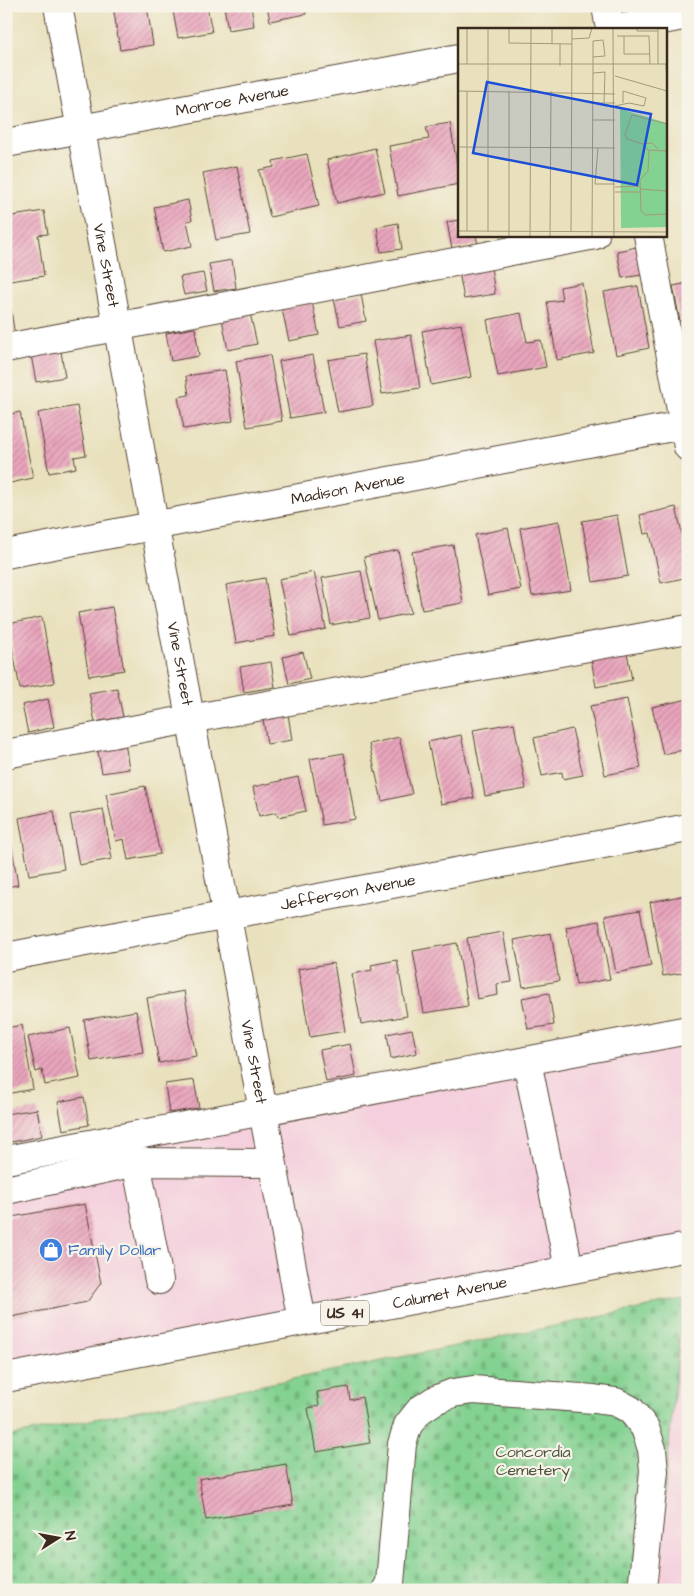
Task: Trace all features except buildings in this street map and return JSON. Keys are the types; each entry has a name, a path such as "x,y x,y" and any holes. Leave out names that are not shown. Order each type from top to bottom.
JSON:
{"street":[{"name":"Vine Street","path":"58,6 116,327 302,1321"},
{"path":"606,6 610,28"},
{"path":"622,28 688,15"},
{"name":"Monroe Avenue","path":"6,142 458,58"},
{"path":"6,348 590,236"},
{"path":"648,236 686,432"},
{"name":"Madison Avenue","path":"6,554 686,432"},
{"path":"6,754 688,629"},
{"name":"Jefferson Avenue","path":"6,958 688,828"},
{"path":"6,1160 527,1061 687,1034"},
{"path":"527,1061 569,1270"},
{"path":"6,1190 136,1162 272,1163"},
{"path":"136,1162 159,1280"},
{"name":"Calumet Avenue","path":"6,1378 688,1247"},
{"path":"390,1587 402,1444 408,1425 420,1410 435,1400 453,1393 474,1390 594,1399 616,1402 632,1410 645,1428 652,1449 654,1471 642,1590"}],"shaded area":[{"path":"688,1038 688,1241 6,1374 6,1170"},
{"path":"687,1256 688,1590 655,1590 683,1300"}],"green space":[{"name":"Concordia Cemetery","path":"683,1300 655,1590 6,1590 6,1437"}],"place":[{"name":"Family Dollar","path":"51,1250"}]}
